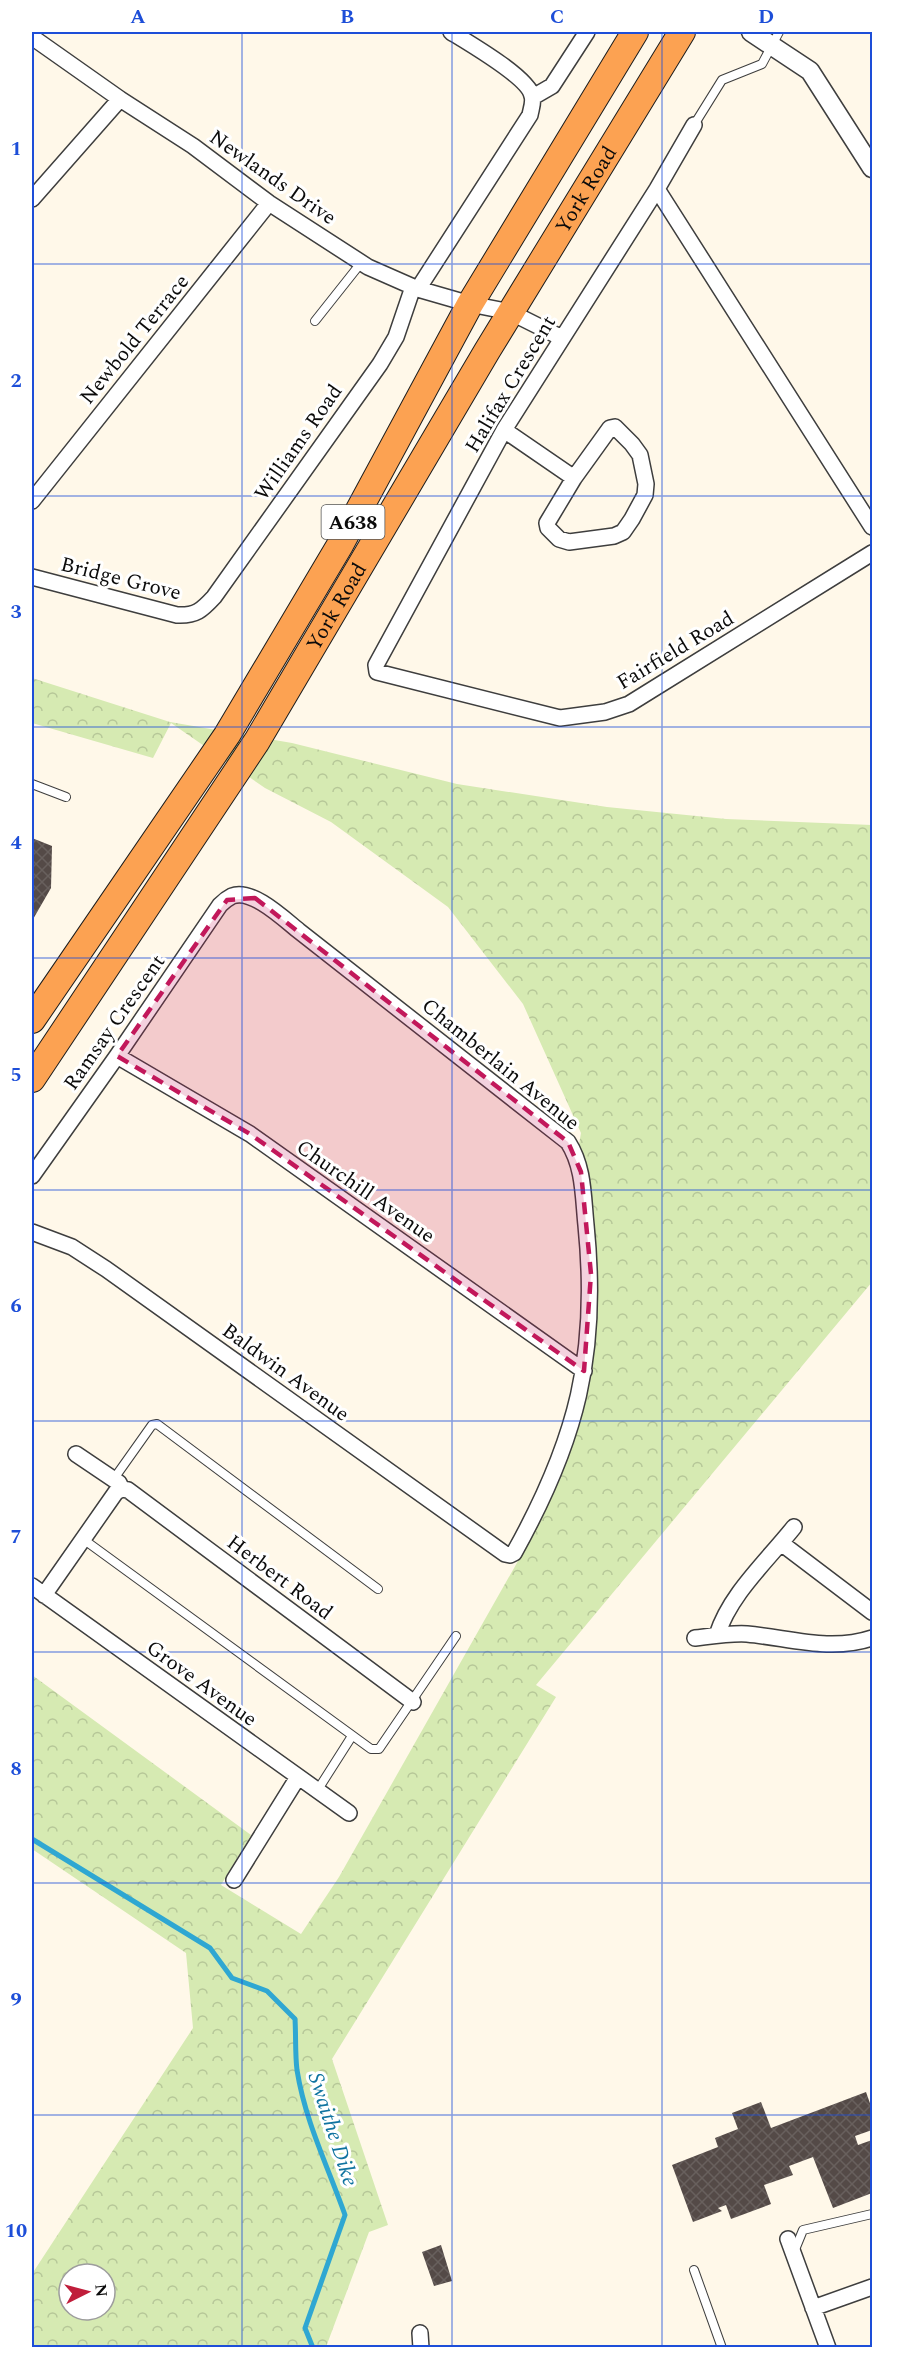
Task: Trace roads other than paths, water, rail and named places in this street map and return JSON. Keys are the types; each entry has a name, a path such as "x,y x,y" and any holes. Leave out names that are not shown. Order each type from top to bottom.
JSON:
{"highway":[{"name":"York Road","path":"32,1020 204,772 227,735 340,544 470,304 635,32"},
{"name":"York Road","path":"32,1079 257,741 510,312 682,32"}],"street":[{"path":"451,32 525,82 533,97 552,86 587,32"},
{"path":"752,32 775,38 810,71 873,168"},
{"name":"Newlands Drive","path":"32,37 120,99 194,146 269,202 361,263 416,288 470,304 510,312 562,338"},
{"name":"Williams Road","path":"200,612 214,597 380,364 396,337 416,288 530,115 533,97"},
{"path":"32,199 120,99"},
{"name":"Halifax Crescent","path":"377,672 376,665 504,430 657,189 694,125"},
{"path":"657,189 873,527"},
{"name":"Newbold Terrace","path":"32,501 269,202"},
{"path":"615,427 640,455 646,484 645,495 623,532 614,536 569,542 559,539 548,528 547,522 574,478 610,428 615,427"},
{"path":"504,430 574,478"},
{"name":"Fairfield Road","path":"377,672 560,718 605,712 629,704 873,554"},
{"name":"Bridge Grove","path":"32,577 177,615 190,616 200,612"},
{"name":"Chamberlain Avenue","path":"233,896 244,895 255,898 568,1142 577,1156 581,1173 591,1274 590,1325 584,1371 576,1412 564,1448 544,1497 514,1553 510,1555"},
{"name":"Ramsay Crescent","path":"32,1176 220,905 233,896"},
{"name":"Churchill Avenue","path":"117,1056 250,1134 584,1371"},
{"name":"Baldwin Avenue","path":"32,1232 72,1247 106,1269 505,1554 510,1555"},
{"name":"Herbert Road","path":"76,1454 128,1490 413,1702"},
{"path":"38,1590 83,1539 116,1492 118,1484"},
{"path":"717,1635 722,1618 734,1600 794,1527"},
{"path":"781,1543 873,1611"},
{"name":"Grove Avenue","path":"38,1590 349,1813"},
{"path":"695,1638 744,1634 823,1645 854,1644 873,1638"},
{"path":"234,1880 298,1778"},
{"path":"788,2239 828,2348"},
{"path":"813,2308 873,2287"}],"lane":[{"path":"694,125 722,80 762,64 775,38"},
{"path":"315,321 361,263"},
{"path":"32,784 66,797"},
{"path":"118,1484 152,1425 157,1424 378,1589"},
{"path":"83,1539 371,1749 379,1749 456,1636"},
{"path":"317,1791 352,1736"},
{"path":"793,2254 803,2230 873,2214"},
{"path":"694,2270 722,2348"}],"waterway":[{"name":"Swaithe Dike","path":"32,1839 210,1948 232,1978 267,1991 295,2019 296,2064 305,2107 345,2215 305,2328 313,2348"}]}
